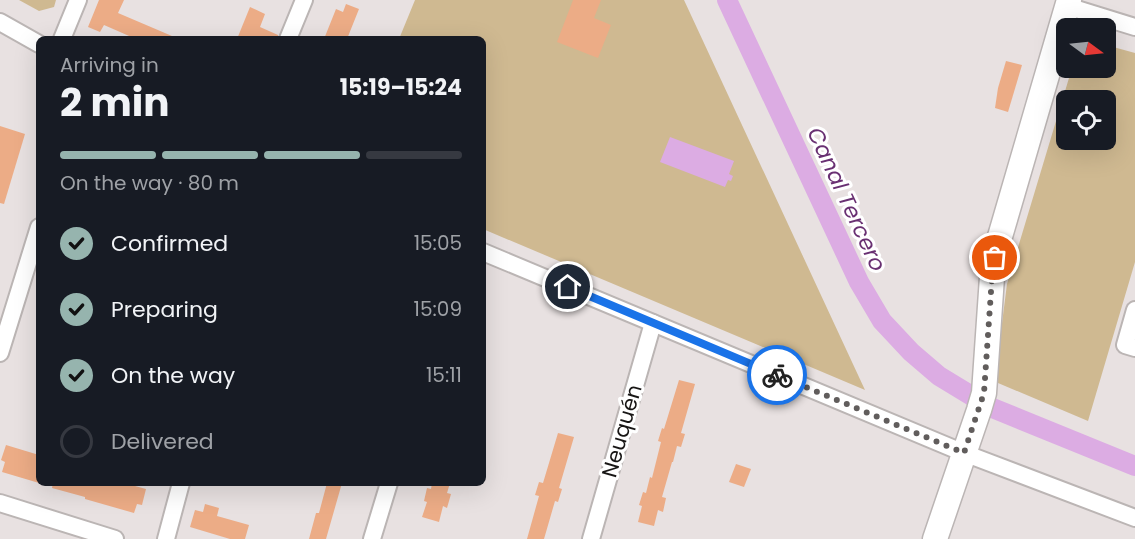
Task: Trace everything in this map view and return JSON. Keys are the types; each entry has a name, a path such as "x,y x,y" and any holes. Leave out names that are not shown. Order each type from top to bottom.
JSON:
{"main road":[{"path":"935,539 981,401 992,277 999,240 1068,3"}],"street":[{"path":"63,36 78,0"},
{"path":"289,36 304,0"},
{"path":"1068,3 1135,27"},
{"path":"0,22 36,42"},
{"path":"0,353 36,237"},
{"path":"486,253 964,453 1135,518"},
{"path":"1135,310 1125,345 1135,348"},
{"name":"Neuquén","path":"591,539 653,323"},
{"path":"166,539 180,486"},
{"path":"372,539 388,486"},
{"path":"0,502 115,539"}],"shaded area":[{"path":"19,0 56,0 54,7 39,11"},
{"path":"415,0 684,0 865,390 486,230 486,36 400,36"},
{"path":"1116,48 1135,53 1135,262 1088,421 998,383 995,378 1007,284 1056,121 1056,150 1116,150 1116,90 1065,90 1069,78 1116,78"},
{"path":"670,137 734,161 729,174 733,176 731,181 728,180 725,187 660,162"}],"building":[{"path":"99,0 124,0 118,13 172,36 129,36 104,25 100,32 88,27"},
{"path":"573,0 601,0 594,18 611,25 598,58 557,42"},
{"path":"346,4 359,9 348,36 325,36 336,9 343,12"},
{"path":"250,7 265,14 260,27 278,35 278,36 238,36"},
{"path":"1006,61 1022,65 1008,112 995,108"},
{"path":"0,126 25,134 4,204 0,203"},
{"path":"679,380 695,384 681,433 685,434 681,447 677,446 662,497 666,498 663,512 658,510 654,526 638,522 642,506 639,505 643,492 646,493 650,477 652,478 661,442 658,441"},
{"path":"558,433 574,437 559,488 562,489 558,502 555,501 544,539 527,539 539,496 535,495 539,482 543,483"},
{"path":"6,445 36,454 36,482 2,472 5,462 1,460"},
{"path":"736,464 751,469 744,487 729,482"},
{"path":"52,486 135,486 146,489 142,505 137,504 134,513 52,488"},
{"path":"326,486 341,486 326,539 309,539 316,513 319,513"},
{"path":"432,486 449,486 447,493 451,494 447,508 443,506 439,522 422,517 427,502 424,501 427,488 431,489"},
{"path":"205,504 219,508 217,516 249,525 245,539 230,539 190,527 195,510 203,512"}],"waterway":[{"name":"Canal Tercero","path":"727,0 859,282 882,321 911,352 939,376 990,407 1135,466"}],"way so far":[{"path":"777,375 964,453 984,393 995,258"}],"route":[{"path":"568,287 777,375"}]}
